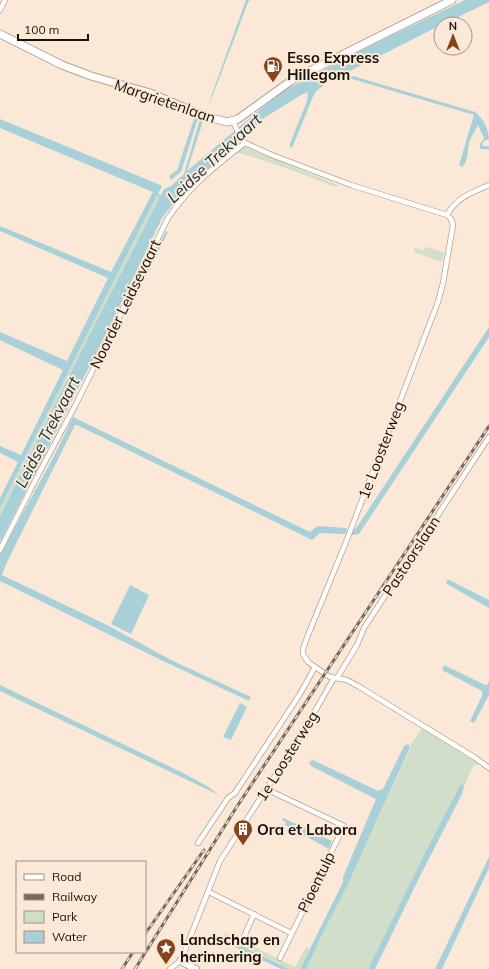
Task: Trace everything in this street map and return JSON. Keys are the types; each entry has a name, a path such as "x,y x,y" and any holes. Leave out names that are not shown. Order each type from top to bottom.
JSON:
{"main road":[{"path":"233,121 292,80 452,0"},
{"name":"Margrietenlaan","path":"0,34 62,65 91,76 150,94 210,118 223,122 233,121"}],"street":[{"path":"0,10 5,0"},
{"name":"Margrietenlaan","path":"233,121 243,141"},
{"path":"243,141 272,156 351,186 447,215 452,206 458,200 489,185"},
{"name":"Noorder Leidsevaart","path":"0,550 76,404 168,218 179,201 243,141"},
{"name":"1e Loosterweg","path":"180,961 220,861 303,732 335,678 330,677 305,659 303,654 304,645 352,527 438,302 443,283 453,225 451,219 447,215"},
{"name":"Pastoorslaan","path":"335,678 357,645 364,628 489,437"},
{"name":"1e Loosterweg","path":"198,843 228,798 235,793 300,694 315,667"},
{"path":"335,678 347,680 358,686 474,757 489,768"},
{"name":"Pioentulp","path":"266,789 344,826 291,933"},
{"path":"208,892 291,933 280,958"},
{"path":"243,939 254,914"},
{"path":"170,969 180,961 196,969"}],"green space":[{"path":"245,147 338,185 336,187 286,168 243,154 234,153"},
{"path":"157,195 161,197 79,356 0,516 0,508"},
{"path":"429,247 444,253 442,262 414,252 415,248 422,250"},
{"path":"422,728 479,764 473,766 464,787 460,785 456,792 368,969 306,969 348,884 412,743"},
{"path":"225,933 295,967 306,947 309,949 300,969 289,969 265,957 221,939"}],"water":[{"path":"246,0 249,0 207,108"},
{"name":"Leidse Trekvaart","path":"465,0 489,0 489,2 460,16 433,16 433,29 328,82 315,92 292,148 289,146 307,101 308,92 264,118 181,193 162,218 108,330 0,542 0,516 160,197 157,195 0,508 0,498 18,462 0,453 0,446 21,455 63,370 0,340 0,332 67,361 108,278 0,231 0,226 111,272 153,192 0,128 0,119 158,184 162,186 158,194 161,195 164,189 171,186 184,174 200,119 202,120 202,124 187,171 264,106 287,89 370,46"},
{"path":"353,76 475,112 487,128 489,140 485,140 482,144 483,146 489,146 489,149 480,149 480,144 484,138 478,125 468,146 467,158 462,167 459,165 474,115 349,78"},
{"path":"195,116 198,118 181,172 171,180 169,176 177,170"},
{"path":"166,231 168,232 149,270 138,291 129,303"},
{"path":"489,327 489,337 359,534 352,535 352,531 359,524"},
{"path":"73,417 310,532 319,526 346,528 346,533 320,533 312,540 75,425 2,575 107,625 173,661 251,697 249,701 163,661 0,581 0,555 54,456"},
{"path":"449,580 489,600 489,608 447,584 446,581"},
{"path":"130,585 149,595 131,634 111,624"},
{"path":"444,665 485,685 487,685 489,681 489,695 474,723 470,721 482,696 482,691 442,670"},
{"path":"0,685 183,773 207,786 219,795 0,691"},
{"path":"240,703 247,707 231,740 223,737"},
{"path":"408,744 410,747 348,884 306,969 300,969 343,882 343,877 376,799 311,766 309,762 313,760 378,791 383,789 404,746"},
{"path":"460,785 463,785 464,787 462,794 375,969 368,969 427,849"},
{"path":"283,818 332,841 329,849 285,825 286,822 282,820"},
{"path":"489,857 489,868 442,969 435,969"},
{"path":"226,939 289,969 281,969 226,943"}],"ferry route":[{"path":"24,466 36,472"}],"railway":[{"path":"146,951 236,808 489,426"},
{"path":"146,933 204,850"},
{"path":"122,969 132,953"},
{"path":"135,969 145,953"}],"place":[{"name":"Esso Express Hillegom","path":"273,83"},
{"name":"Ora et Labora","path":"243,846"},
{"name":"Landschap en herinnering","path":"166,965"}]}
